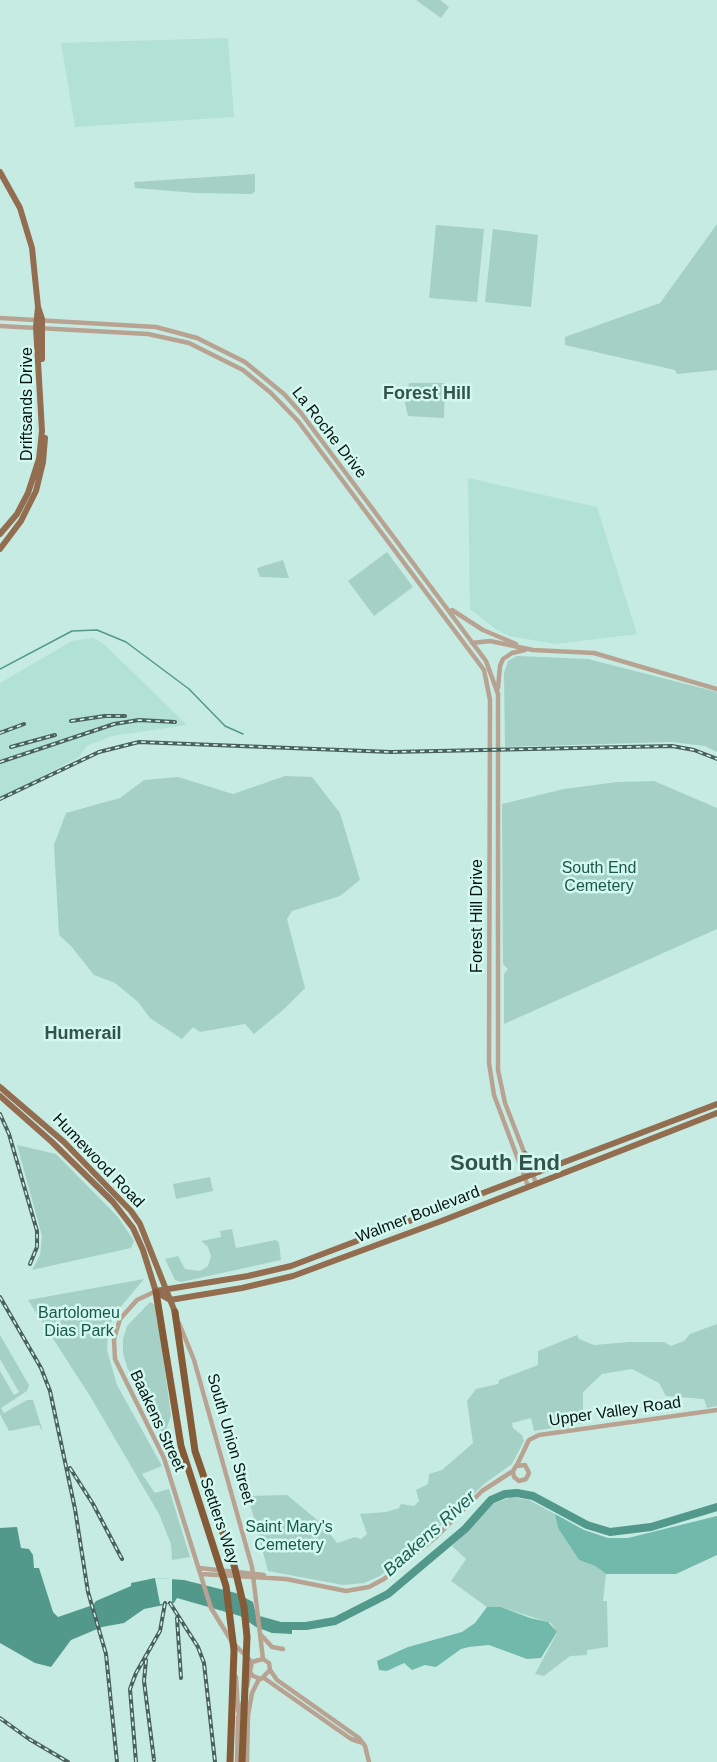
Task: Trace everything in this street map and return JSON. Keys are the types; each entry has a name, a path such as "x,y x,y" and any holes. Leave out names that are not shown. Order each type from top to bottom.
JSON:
{"highway":[{"name":"Settlers Way","path":"156,1291 181,1446 223,1573 231,1618 234,1650 230,1762"},
{"name":"Settlers Way","path":"175,1312 185,1372 190,1424 214,1508 238,1579 246,1621 242,1762"}],"main road":[{"name":"Driftsands Drive","path":"0,172 20,208 27,227 39,319 42,431 39,459 25,498 0,534"},
{"name":"Driftsands Drive","path":"0,549 27,510 36,491 43,462 45,419 39,327"},
{"name":"Humewood Road","path":"0,1087 64,1142 131,1211 140,1224 172,1300"},
{"name":"Humewood Road","path":"0,1096 66,1154 124,1215 143,1250 156,1291"},
{"name":"Walmer Boulevard","path":"156,1291 248,1276 291,1266 717,1104"},
{"name":"Walmer Boulevard","path":"172,1300 293,1276 717,1113"},
{"path":"525,1154 537,1164 558,1164"},
{"path":"156,1291 172,1300"},
{"name":"South Union Street","path":"172,1300 175,1312"}],"street":[{"name":"La Roche Drive","path":"0,318 156,327 197,338 245,362 284,394 300,413 474,642"},
{"name":"La Roche Drive","path":"0,326 126,331 170,338 207,350 243,370 271,393 298,421 467,645"},
{"path":"447,606 483,630 532,649"},
{"path":"467,645 490,641 532,649 594,653 717,689"},
{"name":"Forest Hill Drive","path":"474,642 492,671 498,694 498,1070 503,1096 536,1183"},
{"name":"Forest Hill Drive","path":"467,645 484,669 489,684 489,1063 494,1095 528,1186"},
{"path":"498,694 499,669 503,659 512,653 532,649"},
{"name":"Baakens Street","path":"156,1291 137,1300 120,1319 115,1332 115,1359 164,1458 211,1608 232,1642"},
{"name":"South Union Street","path":"175,1312 194,1360 254,1575 263,1659"},
{"name":"Upper Valley Road","path":"516,1466 531,1438 539,1435 717,1410"},
{"path":"505,1477 522,1481 528,1478 525,1451"},
{"path":"201,1573 254,1575 346,1591 369,1587 406,1561 446,1528 482,1491 513,1472 516,1466 525,1465"},
{"path":"513,1472 515,1479"},
{"path":"260,1632 270,1646 283,1649"},
{"path":"232,1642 252,1662"},
{"path":"232,1642 238,1717 237,1762"},
{"path":"252,1662 263,1659 268,1663 277,1680 334,1718 363,1743 369,1762"},
{"path":"238,1717 252,1662"},
{"path":"247,1762 248,1715 252,1693 270,1670"},
{"path":"250,1672 351,1739 363,1743"}],"shaded area":[{"path":"228,38 234,117 75,127 61,43"},
{"path":"468,478 597,507 637,634 556,644 509,636 497,630 470,609"},
{"path":"93,638 104,644 187,725 112,736 87,746 79,757 0,798 0,683 72,641"},
{"path":"555,1514 584,1530 608,1538 628,1538 717,1516 717,1555 676,1574 606,1574 595,1566 579,1560 558,1528"},
{"path":"17,1527 21,1548 29,1549 33,1555 34,1568 39,1568 53,1612 58,1617 93,1605 96,1601 131,1586 131,1583 155,1578 184,1580 236,1593 253,1602 256,1615 292,1625 292,1634 272,1633 256,1627 240,1616 177,1598 174,1603 144,1609 124,1623 102,1627 71,1640 51,1667 35,1663 0,1643 0,1528"},
{"path":"487,1607 501,1607 548,1622 557,1632 541,1658 527,1659 489,1645 461,1649 436,1667 425,1665 412,1670 404,1663 387,1671 379,1670 377,1661 408,1647 462,1632 475,1623"}],"green space":[{"path":"416,0 440,0 449,7 441,18"},
{"path":"255,174 255,191 252,194 196,193 135,188 134,182"},
{"path":"717,224 717,370 677,374 675,370 565,345 565,337 660,303"},
{"path":"436,225 484,229 477,302 429,298"},
{"path":"493,229 538,235 531,307 485,302"},
{"path":"409,383 445,383 444,418 408,416 405,403"},
{"path":"387,552 413,587 374,616 348,581"},
{"path":"283,560 289,578 260,577 257,569"},
{"path":"517,656 588,659 717,692 717,752 705,746 671,742 505,747 504,673 508,661"},
{"path":"285,776 312,777 340,813 360,880 340,896 292,911 287,919 305,988 283,1010 254,1034 245,1024 200,1032 193,1027 182,1039 150,1018 138,1002 115,983 94,975 59,935 54,845 66,813 120,798 144,780 178,777 233,794"},
{"name":"South End Cemetery","path":"654,781 717,808 717,929 504,1024 504,974 508,969 503,964 502,804 564,789 617,782"},
{"path":"17,1145 56,1154 118,1217 134,1241 131,1248 32,1270 40,1255 42,1236"},
{"path":"210,1177 213,1191 176,1199 173,1184"},
{"path":"232,1229 236,1248 276,1240 279,1243 281,1260 181,1282 175,1280 165,1259 178,1256 185,1269 200,1271 208,1266 211,1256 208,1247 201,1241 221,1237 220,1231"},
{"name":"Bartolomeu Dias Park","path":"144,1279 113,1316 108,1333 107,1350 117,1385 162,1466 142,1474 155,1493 169,1489 190,1557 172,1560 171,1544 159,1514 90,1396 28,1300"},
{"path":"150,1302 156,1305 171,1415 167,1427 169,1452 127,1367 123,1353 123,1339 127,1326"},
{"name":"Saint Mary's Cemetery","path":"717,1324 717,1406 707,1408 704,1399 666,1396 659,1383 632,1369 602,1374 583,1392 583,1423 534,1431 531,1418 512,1423 513,1428 522,1435 524,1441 512,1464 484,1484 452,1516 380,1576 364,1583 343,1585 268,1571 248,1496 287,1495 322,1524 337,1543 355,1537 361,1539 367,1534 360,1514 386,1512 399,1508 401,1504 414,1506 419,1501 416,1490 428,1484 429,1474 442,1470 473,1443 467,1401 476,1389 498,1384 499,1380 538,1365 538,1351 577,1335 579,1339 594,1345 664,1342 671,1346 684,1341 690,1334"},
{"path":"0,1335 29,1385 27,1391 1,1408 4,1413 27,1400 33,1400 43,1432 39,1425 9,1431 0,1414 0,1371 14,1395 19,1392 0,1359"},
{"path":"511,1497 529,1500 555,1514 558,1528 579,1560 595,1566 606,1574 603,1601 607,1601 608,1647 587,1650 587,1655 570,1656 544,1676 535,1674 557,1633 551,1623 501,1607 487,1607 451,1581 466,1559 452,1546 493,1504"}],"pier":[{"path":"155,1578 172,1579 172,1603 160,1604"}],"waterway":[{"path":"0,669 72,631 97,630 126,642 189,689 225,726 243,734"},
{"name":"Baakens River","path":"280,1626 306,1626 335,1621 388,1594 465,1529 491,1500 505,1494 517,1493 533,1496 587,1525 610,1532 651,1527 717,1507"}],"railway":[{"path":"71,721 105,716 125,716"},
{"path":"0,762 114,724 139,720 175,722"},
{"path":"0,733 24,724"},
{"path":"11,747 55,735"},
{"path":"0,799 99,752 139,742 391,752 672,746 694,750 717,759"},
{"path":"0,1114 9,1134 37,1231 37,1247 30,1264"},
{"path":"0,1297 41,1368 50,1391 75,1509 88,1592 106,1654 117,1762"},
{"path":"70,1468 93,1504 122,1559"},
{"path":"136,1762 130,1689 136,1673 160,1631 165,1603"},
{"path":"170,1603 198,1647 204,1663 215,1762"},
{"path":"177,1618 181,1678"},
{"path":"146,1660 144,1681 154,1760"},
{"path":"0,1718 29,1739 68,1762"}],"district":[{"name":"Forest Hill","path":"427,394"},
{"name":"Humerail","path":"83,1034"},
{"name":"South End","path":"505,1164"}]}
